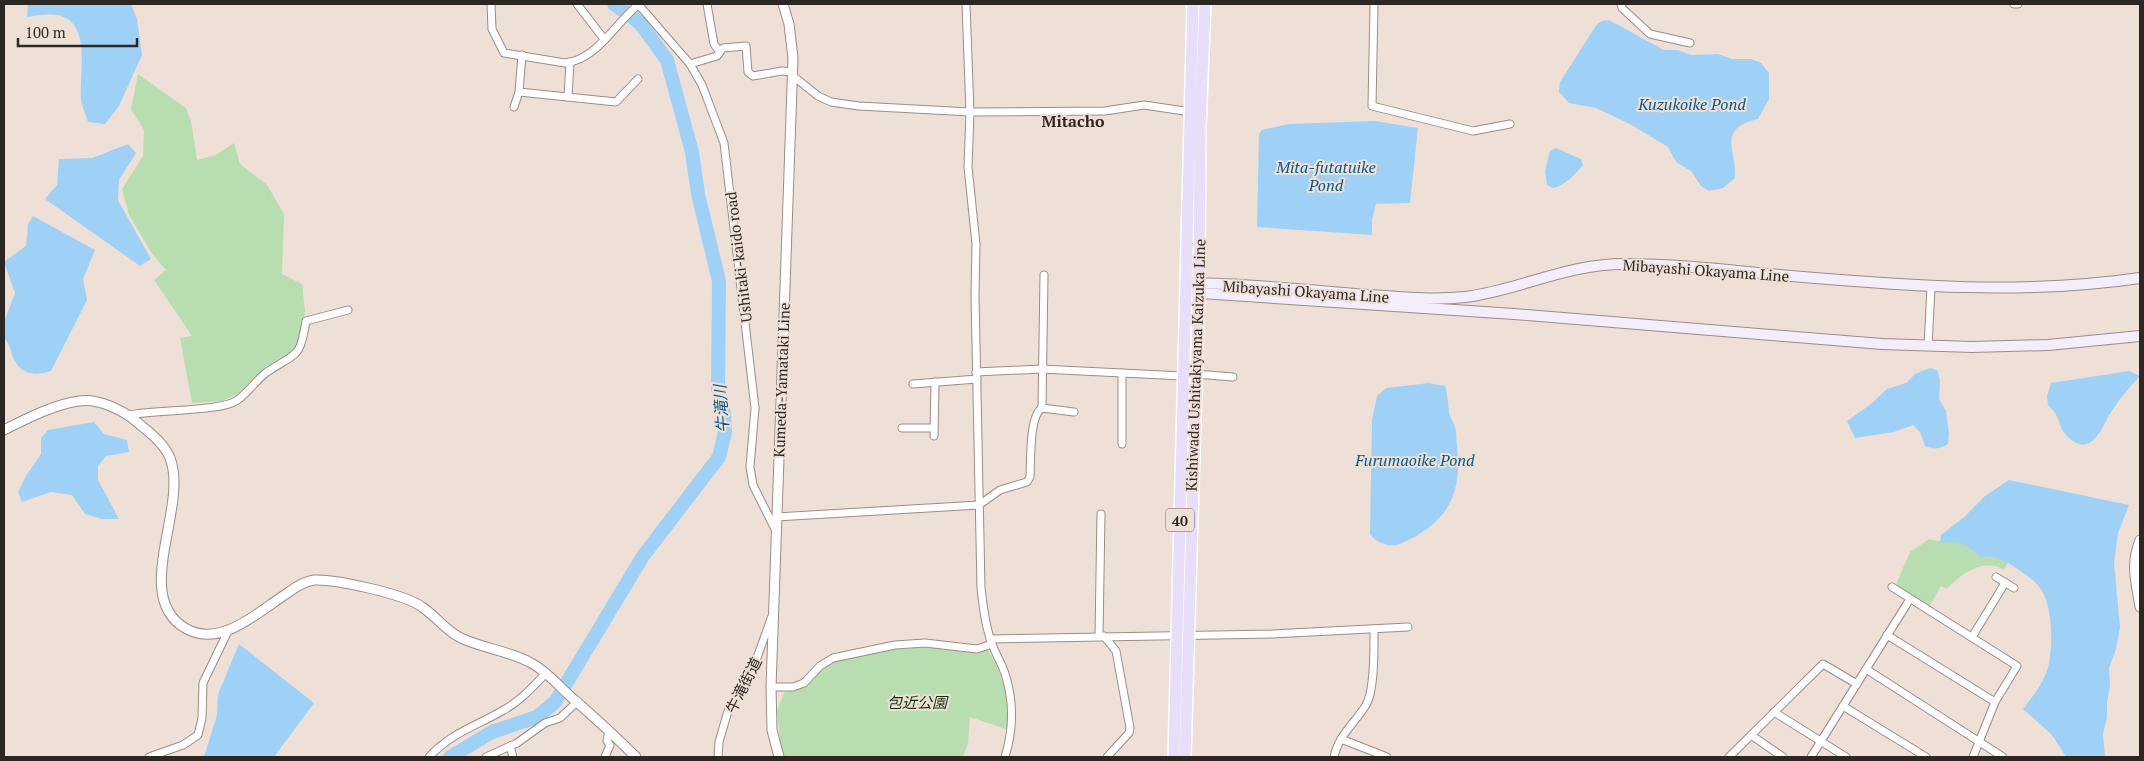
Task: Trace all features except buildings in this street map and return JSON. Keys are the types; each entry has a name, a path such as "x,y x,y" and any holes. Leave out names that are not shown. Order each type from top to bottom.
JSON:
{"main road":[{"name":"Kishiwada Ushitakiyama Kaizuka Line","path":"1174,757 1183,636 1195,374 1192,288 1191,112 1193,4"},
{"name":"Kishiwada Ushitakiyama Kaizuka Line","path":"1185,757 1183,376 1192,288 1205,4"},
{"name":"Mibayashi Okayama Line","path":"1192,288 1435,299 1486,293 1547,275 1580,268 1623,264 1676,266 1931,288 1994,289 2061,286 2140,278"},
{"name":"Mibayashi Okayama Line","path":"1192,288 1330,301 1882,344 1928,346 2048,345 2140,336"}],"street":[{"path":"491,4 492,29 504,53 570,62 575,62 587,55 638,4"},
{"path":"577,4 604,40"},
{"name":"Ushitaki-kaido road","path":"638,4 690,64 702,85 724,143 755,408 750,467 753,485 776,532"},
{"path":"706,4 714,44 719,51"},
{"name":"Kumeda-Yamataki Line","path":"779,757 772,730 771,687 792,73 792,46 783,4"},
{"path":"966,4 970,112 968,167 976,227 979,505 983,610 991,642 1006,676 1010,695 1012,719 1005,757"},
{"path":"1374,4 1372,106 1473,130 1510,124"},
{"path":"1621,4 1622,8 1650,34 1690,43"},
{"path":"690,64 717,56 719,51 724,48 746,46 748,72 753,76 782,71 792,73 818,96 831,102 858,106 970,112 1105,111 1144,105 1191,112"},
{"path":"514,107 519,92 522,55"},
{"path":"568,97 570,62"},
{"path":"519,92 616,102 638,79"},
{"path":"776,517 979,505 1000,490 1027,482 1030,477 1034,420 1036,414 1042,408 1041,369 1044,275"},
{"path":"1928,346 1931,288"},
{"path":"129,415 222,406 235,402 265,374 297,353 302,346 306,321 348,310"},
{"path":"913,384 1041,369 1183,376"},
{"path":"1122,373 1122,444"},
{"path":"1195,374 1233,377"},
{"path":"902,428 934,432 935,382"},
{"path":"4,430 36,415 80,400 99,402 129,415 156,438 169,456 175,474 171,522 161,581 166,606 170,614 186,628 207,634 228,631 298,586 311,580 327,581 394,594 414,601 457,636 532,663 554,680 636,757"},
{"path":"1042,408 1074,412"},
{"path":"1101,514 1102,636 1116,650 1130,728 1129,733 1107,757"},
{"path":"2140,540 2133,565 2140,607"},
{"path":"1996,577 2014,588"},
{"path":"1972,637 2006,583"},
{"path":"1892,587 2017,666 1995,702 1973,757"},
{"path":"1811,757 1910,599"},
{"name":"牛滝街道","path":"718,757 719,742 725,718 735,696 754,666 774,614"},
{"path":"771,687 794,687 804,683 820,666 834,658 895,645 925,643 977,649 991,642 1102,636 1272,634 1408,627"},
{"path":"1334,757 1341,739 1368,698 1375,652 1374,629"},
{"path":"149,757 183,745 198,735 202,718 203,683 228,631"},
{"path":"1887,635 1995,702"},
{"path":"1729,757 1824,664 1857,684"},
{"path":"1866,669 2003,757"},
{"path":"429,757 440,745 457,733 501,712 517,701 546,673"},
{"path":"486,757 528,736 545,723 560,718 575,699"},
{"path":"1843,706 1926,757"},
{"path":"1774,712 1846,757"},
{"path":"605,757 610,745 607,741 609,730"},
{"path":"1750,735 1783,757"},
{"path":"1341,739 1387,757"},
{"path":"510,746 513,757"}],"green space":[{"path":"138,74 186,108 191,121 197,160 216,155 234,143 240,164 267,185 284,214 282,274 302,284 305,311 299,343 291,353 264,368 237,394 222,401 192,403 180,338 192,336 154,280 166,270 153,255 129,215 122,189 143,156 144,130 131,109"},
{"path":"1929,539 1965,544 1971,547 1981,558 1996,556 2008,562 2004,570 1996,566 1981,566 1965,573 1947,589 1941,586 1929,607 1898,588 1897,582 1910,552"},
{"name":"包近公園","path":"916,646 962,652 988,650 1002,679 1008,708 1009,730 970,717 968,743 963,757 782,757 777,711 784,692 801,687 819,670 832,662 862,654"}],"water":[{"path":"28,4 131,4 137,19 142,55 119,106 105,124 88,122 83,108 81,99 81,44 73,24 66,18 57,15 47,14 27,17"},
{"name":"Kuzukoike Pond","path":"1609,20 1664,50 1678,50 1691,55 1718,54 1732,59 1751,59 1761,63 1769,73 1769,99 1758,119 1745,123 1737,128 1733,134 1731,141 1735,178 1723,188 1709,191 1701,186 1691,171 1676,162 1668,147 1630,124 1596,108 1569,103 1559,92 1560,82 1597,24"},
{"name":"Mita-futatuike Pond","path":"1375,121 1418,128 1410,203 1376,204 1372,220 1372,235 1257,227 1259,134 1262,130 1289,124"},
{"path":"128,144 136,153 119,180 118,200 151,259 140,266 45,199 57,185 59,159 92,158"},
{"path":"1556,148 1581,159 1583,165 1566,182 1553,188 1547,185 1545,171 1550,151"},
{"path":"33,216 95,250 83,279 87,300 51,371 37,374 27,372 19,367 4,338 4,319 15,293 4,262 26,246 28,224"},
{"path":"1930,368 1937,370 1940,380 1939,399 1946,411 1949,434 1948,444 1936,448 1925,446 1920,432 1913,425 1894,432 1855,438 1847,421 1871,404 1887,389 1906,383 1915,374"},
{"path":"2129,371 2140,376 2116,405 2096,438 2084,445 2068,437 2048,405 2047,396 2051,383"},
{"name":"Furumaoike Pond","path":"1429,383 1445,386 1450,417 1456,429 1458,464 1454,494 1440,517 1429,527 1400,544 1384,544 1370,534 1372,420 1377,396 1386,388"},
{"path":"94,422 104,434 127,440 129,452 106,456 98,466 98,480 119,519 102,519 85,514 72,495 51,492 22,502 18,492 41,454 41,438 48,430"},
{"path":"2009,480 2129,505 2118,533 2114,563 2120,627 2116,649 2109,668 2110,686 2107,717 2103,734 2105,757 2066,757 2052,735 2023,709 2042,683 2049,665 2051,643 2050,620 2046,599 2040,587 2027,575 2003,560 1995,557 1981,558 1963,544 1953,542 1940,543 1941,535 1963,518 1985,496"},
{"path":"239,644 314,703 274,757 204,757 217,715 218,694"}],"waterway":[{"name":"牛滝川","path":"450,757 492,732 537,717 555,702 643,556 719,457 725,432 724,413 718,389 719,281 698,194 692,152 667,60 640,23 614,4"}],"district":[{"name":"Mitacho","path":"1073,121"}]}
